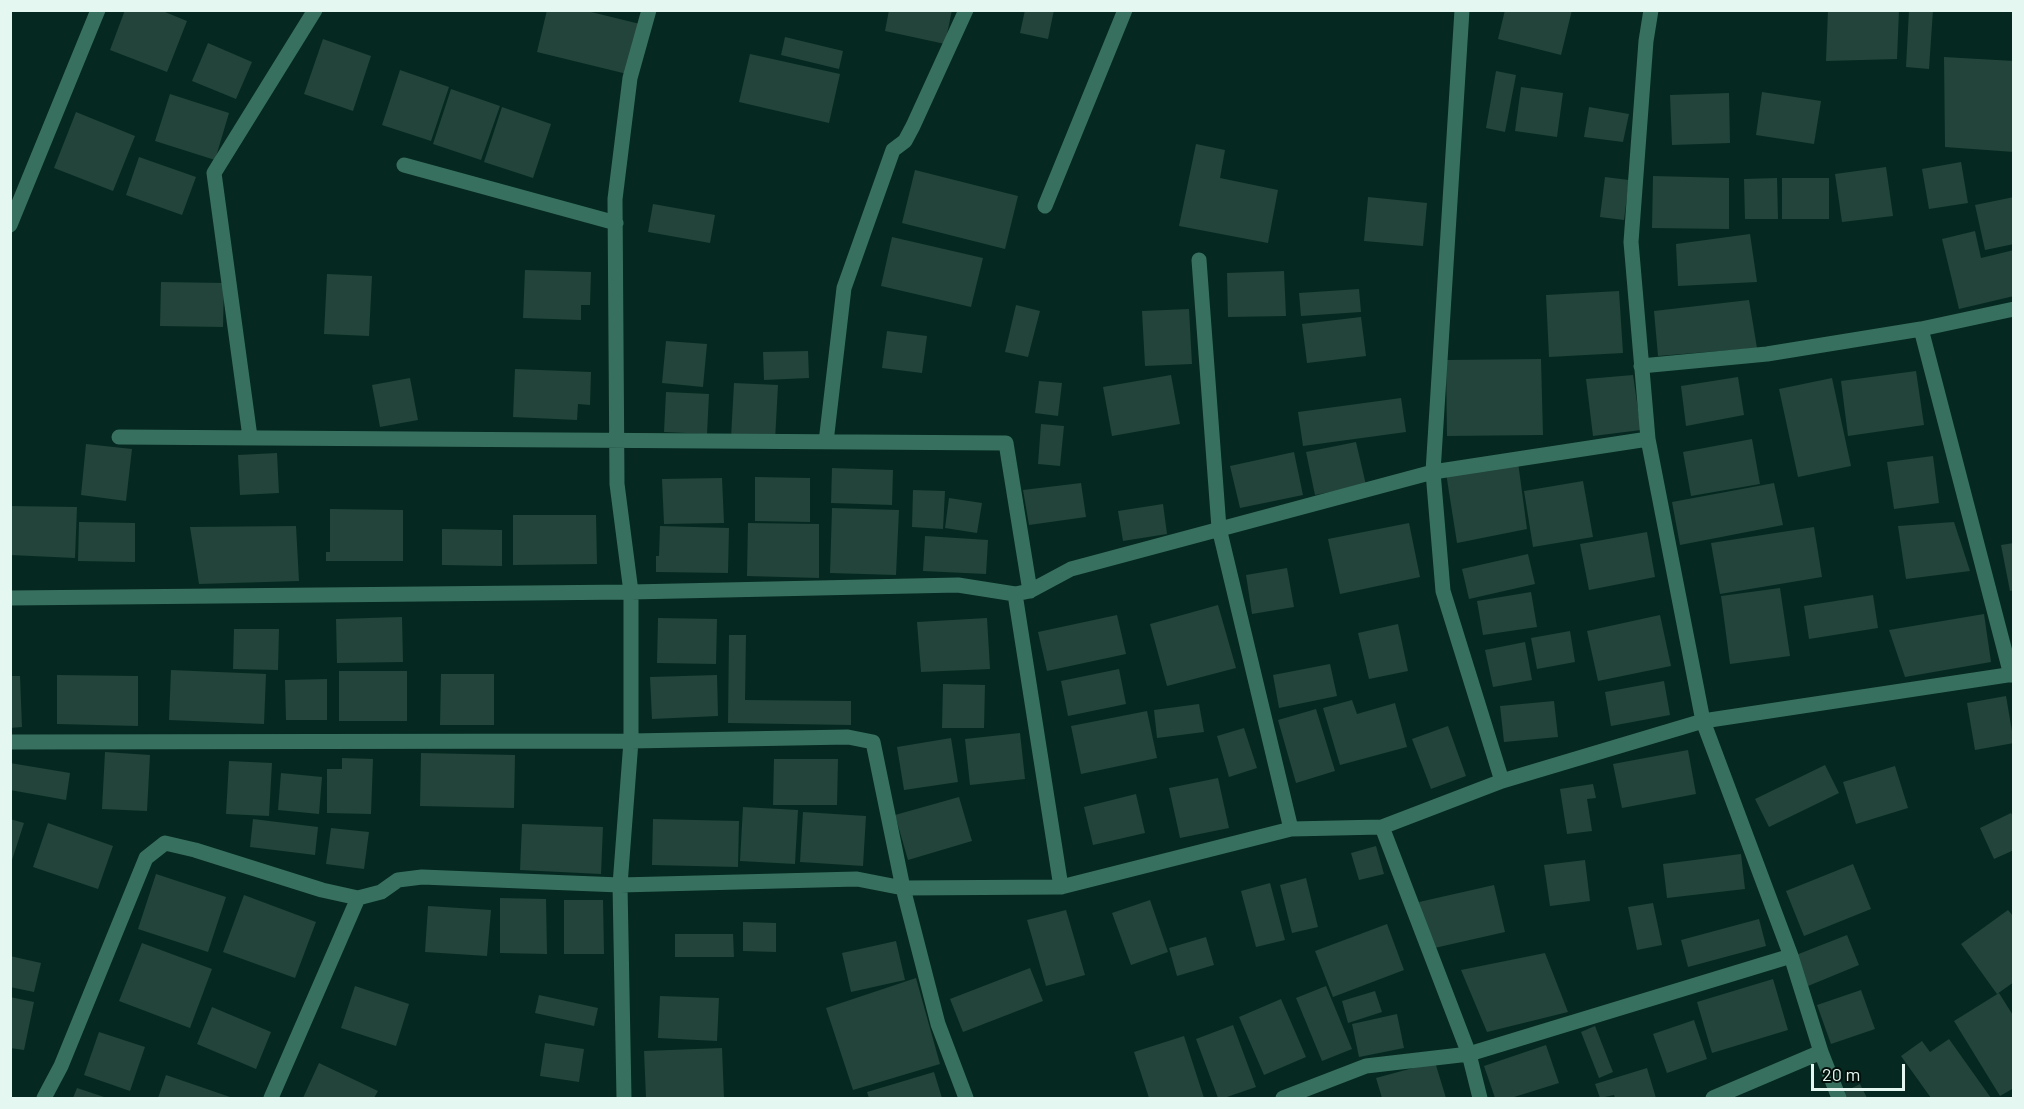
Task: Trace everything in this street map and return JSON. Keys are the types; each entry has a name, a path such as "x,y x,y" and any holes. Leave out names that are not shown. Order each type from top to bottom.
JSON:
{"street":[{"path":"10,225 98,10"},
{"path":"250,437 214,174 315,10"},
{"path":"624,1098 620,885 631,741 631,592 617,484 615,199 630,78 649,10"},
{"path":"826,442 844,288 893,150 905,141 913,126 966,10"},
{"path":"1045,206 1125,10"},
{"path":"1462,10 1433,472 1443,591 1502,781"},
{"path":"1651,10 1646,41 1631,242 1648,439 1703,721 1791,956 1821,1052 1839,1098"},
{"path":"404,165 616,223"},
{"path":"1199,261 1219,528 1291,829"},
{"path":"1641,366 1767,354 1921,329 2013,309"},
{"path":"44,1098 61,1066 146,858 165,843 195,850 322,890 358,898 381,892 398,880 422,877 620,885 857,879 903,888 1061,886 1291,829 1382,827 1502,781 1703,721 2012,674 1921,329"},
{"path":"118,437 1006,443 1061,886"},
{"path":"10,598 631,592 958,585 1023,592 1071,569 1433,472 1648,439"},
{"path":"10,742 631,741 848,737 873,742 903,888 938,1024 966,1098"},
{"path":"1382,827 1469,1054 1480,1098"},
{"path":"271,1098 358,898"},
{"path":"1284,1098 1366,1066 1469,1054 1791,956"},
{"path":"1713,1098 1821,1052"}],"building":[{"path":"125,10 160,10 187,21 167,72 110,50"},
{"path":"547,10 583,10 640,24 627,74 537,52"},
{"path":"889,10 952,10 945,44 885,31"},
{"path":"1025,10 1054,10 1048,39 1020,33"},
{"path":"1505,10 1572,10 1561,55 1498,39"},
{"path":"1828,10 1899,10 1897,59 1826,61"},
{"path":"1909,10 1933,10 1929,69 1906,67"},
{"path":"785,37 843,51 839,69 781,55"},
{"path":"323,39 371,56 353,111 304,94"},
{"path":"208,43 252,62 236,99 192,81"},
{"path":"750,54 840,74 829,123 739,102"},
{"path":"1944,57 2014,61 2014,152 1945,147"},
{"path":"400,70 449,87 431,141 382,125"},
{"path":"1496,71 1516,75 1505,132 1486,128"},
{"path":"1521,87 1563,93 1557,137 1515,131"},
{"path":"451,89 500,106 481,160 433,144"},
{"path":"1762,92 1821,101 1814,144 1756,135"},
{"path":"1729,93 1730,143 1672,145 1670,95"},
{"path":"170,94 229,113 215,160 155,141"},
{"path":"502,107 551,124 533,178 484,162"},
{"path":"1589,107 1629,114 1623,142 1584,137"},
{"path":"76,112 135,136 113,191 54,168"},
{"path":"1196,144 1225,150 1220,178 1278,190 1268,243 1179,226"},
{"path":"139,157 196,177 182,215 126,195"},
{"path":"1961,162 1968,203 1929,209 1922,169"},
{"path":"1886,167 1893,216 1842,222 1835,174"},
{"path":"915,170 1018,196 1005,249 902,223"},
{"path":"1653,176 1729,178 1729,229 1652,228"},
{"path":"1605,177 1629,180 1624,220 1600,217"},
{"path":"1777,178 1778,219 1745,219 1744,179"},
{"path":"1782,178 1829,178 1829,219 1782,219"},
{"path":"1368,197 1427,203 1423,246 1364,241"},
{"path":"2014,197 2014,244 1985,250 1975,205"},
{"path":"653,204 715,215 710,243 648,232"},
{"path":"1975,231 1981,258 2014,250 2014,296 1959,309 1942,239"},
{"path":"1750,234 1757,282 1678,286 1676,244"},
{"path":"892,237 983,258 971,307 881,286"},
{"path":"525,270 591,272 590,305 581,305 581,320 523,318"},
{"path":"1284,271 1286,316 1228,317 1227,273"},
{"path":"327,274 372,276 369,336 324,334"},
{"path":"161,282 224,283 223,327 160,326"},
{"path":"1359,289 1361,312 1301,316 1299,293"},
{"path":"1619,291 1623,353 1549,357 1546,295"},
{"path":"1749,300 1757,348 1658,356 1654,311"},
{"path":"1016,305 1040,311 1028,357 1005,352"},
{"path":"1189,309 1192,364 1145,366 1142,311"},
{"path":"1361,317 1366,356 1307,363 1302,324"},
{"path":"887,331 927,336 922,373 882,368"},
{"path":"666,341 707,344 703,387 662,383"},
{"path":"808,351 809,378 764,380 763,352"},
{"path":"1541,359 1543,435 1447,436 1446,360"},
{"path":"515,369 591,372 590,405 578,404 577,420 513,417"},
{"path":"1916,371 1924,425 1848,436 1841,381"},
{"path":"1171,375 1180,424 1112,436 1103,387"},
{"path":"1633,375 1641,430 1593,436 1586,379"},
{"path":"1738,377 1744,415 1686,426 1681,386"},
{"path":"410,378 418,420 380,427 372,385"},
{"path":"1832,378 1851,466 1798,477 1779,389"},
{"path":"1039,381 1062,383 1058,416 1035,413"},
{"path":"734,383 778,385 775,441 731,438"},
{"path":"666,392 709,394 707,434 664,432"},
{"path":"1401,398 1406,432 1303,446 1298,412"},
{"path":"1041,424 1064,426 1060,466 1038,464"},
{"path":"1752,439 1760,484 1691,496 1683,452"},
{"path":"1356,442 1366,485 1315,495 1306,452"},
{"path":"86,444 132,449 126,501 81,495"},
{"path":"1294,452 1303,495 1240,508 1230,466"},
{"path":"277,453 279,493 240,495 238,455"},
{"path":"1933,456 1939,503 1894,509 1887,462"},
{"path":"1518,462 1527,529 1457,543 1446,473"},
{"path":"832,468 893,470 892,505 831,503"},
{"path":"755,477 810,478 810,522 755,521"},
{"path":"722,478 724,523 664,524 662,479"},
{"path":"1583,481 1593,537 1533,547 1524,491"},
{"path":"1081,483 1086,517 1029,525 1023,490"},
{"path":"1774,483 1783,525 1680,545 1672,502"},
{"path":"913,490 945,491 943,529 912,527"},
{"path":"949,498 982,503 977,533 945,528"},
{"path":"1163,504 1167,534 1123,541 1118,511"},
{"path":"10,506 77,507 75,558 10,555"},
{"path":"832,508 899,510 896,575 830,573"},
{"path":"330,509 403,510 403,561 326,561 326,552 330,552"},
{"path":"513,515 596,515 597,564 513,565"},
{"path":"79,522 135,523 135,562 78,561"},
{"path":"1954,522 1970,571 1906,579 1898,526"},
{"path":"748,523 819,524 819,578 747,576"},
{"path":"1409,523 1420,577 1340,594 1328,539"},
{"path":"296,526 299,581 199,584 190,527"},
{"path":"660,526 729,528 728,573 656,572"},
{"path":"1814,527 1822,577 1720,594 1711,543"},
{"path":"442,529 502,530 502,566 442,565"},
{"path":"1647,532 1655,577 1589,590 1580,544"},
{"path":"925,536 988,540 986,574 923,571"},
{"path":"2014,543 2014,590 2010,591 2001,545"},
{"path":"1528,554 1535,584 1469,599 1462,569"},
{"path":"1287,568 1294,607 1252,614 1246,575"},
{"path":"1780,588 1790,656 1730,664 1721,596"},
{"path":"1531,592 1537,627 1483,635 1477,601"},
{"path":"1873,595 1878,628 1809,639 1804,606"},
{"path":"1218,605 1236,668 1167,686 1150,624"},
{"path":"1984,614 1991,662 1905,677 1889,630"},
{"path":"1117,615 1126,654 1047,671 1038,632"},
{"path":"1660,615 1671,666 1598,681 1587,631"},
{"path":"402,617 403,662 337,663 336,619"},
{"path":"658,618 717,619 716,664 657,663"},
{"path":"987,618 990,669 921,672 917,622"},
{"path":"1398,624 1408,671 1369,679 1358,633"},
{"path":"234,629 279,629 278,670 233,669"},
{"path":"1570,631 1575,662 1537,669 1531,638"},
{"path":"729,635 746,635 745,700 851,701 851,725 728,723"},
{"path":"1525,642 1532,680 1493,687 1485,650"},
{"path":"1330,664 1337,696 1279,708 1273,675"},
{"path":"1119,669 1126,704 1068,716 1061,681"},
{"path":"171,670 266,674 264,724 169,720"},
{"path":"339,671 407,671 407,721 339,721"},
{"path":"441,674 494,674 494,725 440,725"},
{"path":"57,675 138,676 138,726 57,724"},
{"path":"717,675 718,716 652,719 650,677"},
{"path":"10,676 20,676 22,727 10,728"},
{"path":"327,679 327,720 286,720 285,680"},
{"path":"1664,681 1670,715 1611,726 1605,692"},
{"path":"943,684 985,685 984,728 942,728"},
{"path":"2006,696 2014,743 1975,750 1967,703"},
{"path":"1352,700 1357,714 1395,703 1407,747 1340,765 1323,708"},
{"path":"1554,701 1558,737 1504,742 1500,706"},
{"path":"1199,704 1204,732 1157,738 1154,710"},
{"path":"1316,709 1335,771 1296,783 1278,720"},
{"path":"1147,711 1157,758 1081,774 1071,726"},
{"path":"1448,726 1466,776 1431,789 1412,739"},
{"path":"1244,728 1257,768 1229,777 1217,736"},
{"path":"1020,733 1025,779 970,785 965,739"},
{"path":"951,738 958,782 904,790 897,747"},
{"path":"1688,750 1696,794 1622,808 1613,764"},
{"path":"105,752 150,755 147,811 102,809"},
{"path":"421,753 515,755 514,808 420,806"},
{"path":"342,758 373,759 371,814 327,813 327,769 342,769"},
{"path":"774,759 838,759 837,805 773,805"},
{"path":"229,761 272,763 269,816 226,814"},
{"path":"10,763 70,773 66,800 10,790"},
{"path":"1825,765 1839,793 1769,827 1755,799"},
{"path":"1895,766 1908,808 1856,824 1843,782"},
{"path":"281,773 322,777 319,814 278,810"},
{"path":"1218,778 1229,828 1180,838 1169,788"},
{"path":"1593,784 1596,798 1587,799 1592,831 1567,834 1560,789"},
{"path":"1136,794 1145,833 1093,845 1084,807"},
{"path":"959,797 972,841 908,860 895,815"},
{"path":"743,807 798,810 795,864 740,861"},
{"path":"803,812 866,816 863,866 800,862"},
{"path":"2011,813 2014,818 2014,850 1994,859 1980,828"},
{"path":"10,819 24,823 11,863 10,863"},
{"path":"253,819 318,827 315,855 250,847"},
{"path":"653,819 739,821 738,867 652,865"},
{"path":"48,823 113,846 98,889 33,867"},
{"path":"522,824 603,827 601,874 520,870"},
{"path":"331,828 369,832 364,869 326,864"},
{"path":"1376,846 1384,874 1359,880 1351,853"},
{"path":"1741,854 1745,889 1667,898 1663,864"},
{"path":"1585,860 1590,901 1550,906 1544,865"},
{"path":"1853,864 1871,909 1804,936 1786,891"},
{"path":"156,874 226,897 208,952 138,929"},
{"path":"1306,878 1318,927 1292,933 1280,885"},
{"path":"1270,883 1285,940 1256,947 1241,891"},
{"path":"1494,885 1505,932 1430,949 1419,902"},
{"path":"244,895 316,922 295,978 223,952"},
{"path":"500,898 546,899 547,954 500,953"},
{"path":"564,900 603,900 604,954 564,954"},
{"path":"1150,900 1168,952 1131,965 1112,913"},
{"path":"1653,903 1662,945 1637,950 1628,907"},
{"path":"428,906 491,910 487,956 425,952"},
{"path":"1066,910 1085,975 1046,986 1027,920"},
{"path":"2008,910 2014,917 2014,982 1997,994 1961,944"},
{"path":"1759,919 1766,946 1688,967 1681,940"},
{"path":"743,922 776,923 776,952 743,951"},
{"path":"1387,924 1404,970 1333,997 1315,951"},
{"path":"675,934 733,934 734,957 675,957"},
{"path":"1847,935 1859,965 1808,986 1796,955"},
{"path":"1206,937 1214,965 1177,976 1169,948"},
{"path":"896,941 905,980 851,992 842,953"},
{"path":"142,943 212,969 190,1028 119,1001"},
{"path":"1545,953 1568,1012 1487,1032 1461,970"},
{"path":"10,956 41,963 34,992 10,987"},
{"path":"1030,968 1043,1001 963,1032 950,999"},
{"path":"916,978 940,1064 853,1090 826,1008"},
{"path":"1773,979 1788,1030 1712,1053 1697,1002"},
{"path":"355,986 409,1004 396,1046 341,1028"},
{"path":"1326,986 1352,1049 1322,1061 1296,998"},
{"path":"1861,990 1875,1029 1831,1044 1817,1005"},
{"path":"1375,991 1382,1012 1348,1023 1342,1001"},
{"path":"1999,993 2014,1017 2014,1088 2000,1096 1954,1021"},
{"path":"539,995 598,1008 594,1026 535,1013"},
{"path":"660,996 719,998 717,1041 658,1038"},
{"path":"10,997 34,1002 24,1050 10,1048"},
{"path":"1281,999 1306,1057 1264,1075 1239,1017"},
{"path":"212,1007 271,1032 256,1069 197,1044"},
{"path":"1397,1014 1404,1048 1359,1057 1352,1024"},
{"path":"1694,1020 1707,1059 1667,1073 1653,1034"},
{"path":"1233,1025 1256,1087 1218,1098 1196,1039"},
{"path":"1595,1026 1613,1072 1599,1078 1581,1032"},
{"path":"99,1032 145,1047 130,1091 84,1075"},
{"path":"1184,1036 1204,1098 1149,1098 1134,1052"},
{"path":"1949,1039 1991,1098 1931,1098 1901,1056 1922,1041 1930,1052"},
{"path":"545,1043 584,1049 579,1082 540,1076"},
{"path":"1546,1045 1559,1083 1511,1098 1495,1098 1484,1066"},
{"path":"722,1048 724,1098 646,1098 644,1051"},
{"path":"1435,1062 1446,1098 1382,1098 1376,1078"},
{"path":"319,1063 378,1091 374,1098 303,1098"},
{"path":"1647,1068 1656,1098 1615,1098 1614,1095 1600,1098 1595,1084"},
{"path":"934,1072 942,1098 869,1098 867,1092"},
{"path":"166,1075 233,1098 158,1098"},
{"path":"1860,1084 1867,1098 1840,1098 1838,1095"},
{"path":"77,1088 107,1098 73,1098"}]}
